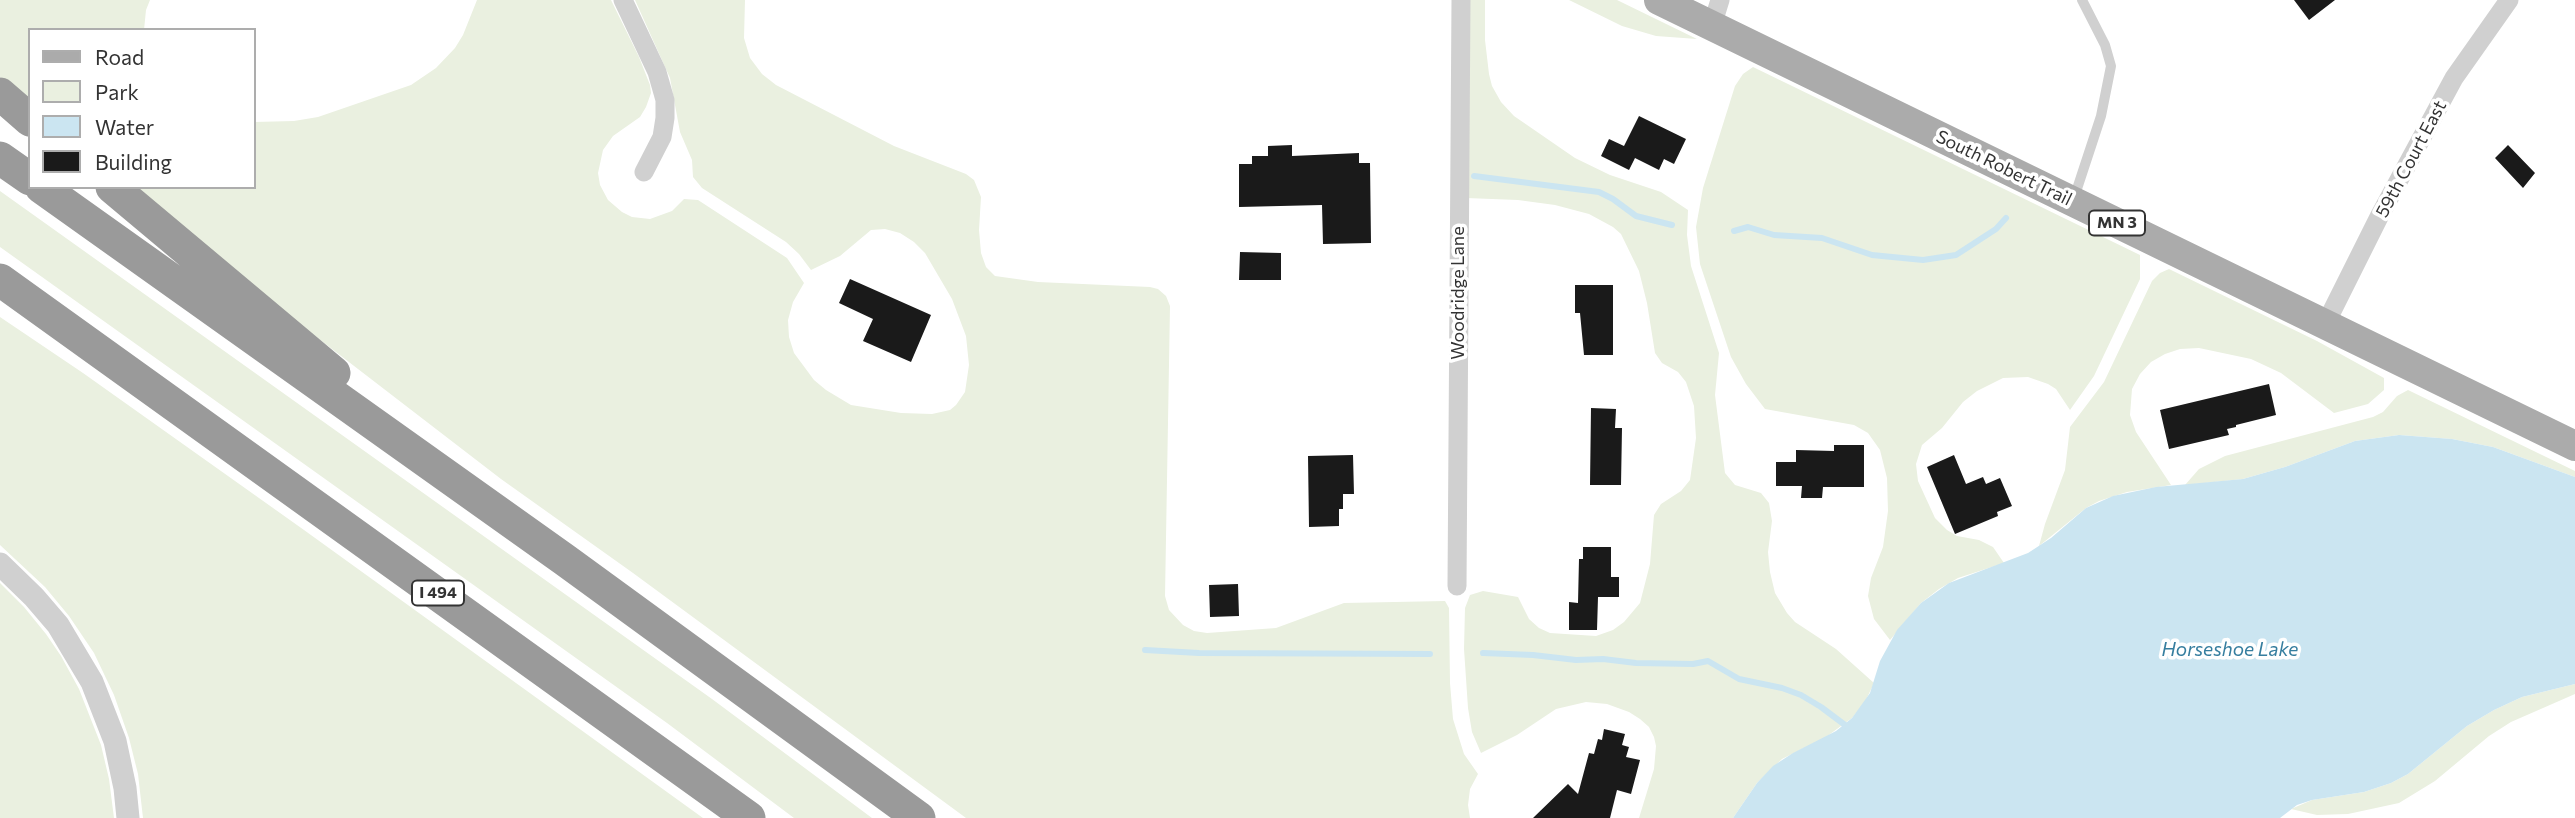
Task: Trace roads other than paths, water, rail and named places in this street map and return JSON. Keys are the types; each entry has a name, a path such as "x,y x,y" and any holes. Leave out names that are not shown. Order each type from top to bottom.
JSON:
{"highway":[{"path":"0,94 28,118"},
{"path":"0,158 28,178"},
{"path":"44,189 717,669 919,818"},
{"path":"114,189 272,318 484,503"},
{"name":"I 494","path":"0,280 749,818"},
{"path":"0,290 125,369"}],"main road":[{"name":"South Robert Trail","path":"1659,0 1716,13 2073,202 2575,446"}],"street":[{"path":"623,0 657,72 665,100 662,137 644,172"},
{"name":"Woodridge Lane","path":"1457,586 1461,0"},
{"name":"59th Court East","path":"2325,325 2380,215 2454,78 2509,0"},
{"path":"0,564 29,591 58,625 92,682 115,741 128,818"}],"lane":[{"path":"2073,202 2101,116 2111,66 2105,46 2082,0"}],"water":[{"name":"Horseshoe Lake","path":"2399,435 2452,439 2493,447 2575,477 2575,684 2522,697 2494,710 2467,726 2408,774 2391,783 2364,792 2312,800 2297,805 2280,818 1733,818 1757,783 1773,766 1836,731 1852,718 1870,693 1880,661 1897,630 1921,603 1949,583 2028,553 2051,538 2086,508 2113,496 2156,487 2243,479 2285,467 2355,441"}],"waterway":[{"path":"1474,176 1599,192 1636,216 1672,225"},
{"path":"1734,231 1748,227 1774,235 1822,238 1872,255 1923,260 1956,255 1996,229 2006,218"},
{"path":"1145,650 1199,653 1430,654"},
{"path":"1483,653 1636,663 1693,664 1708,661 1739,679 1801,695 1845,725"}]}
